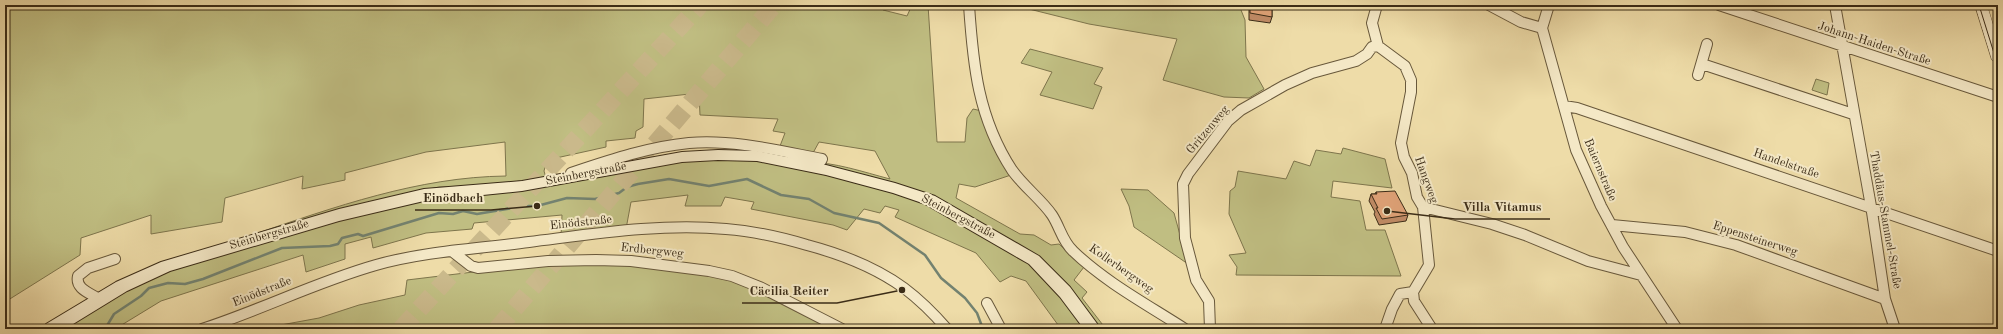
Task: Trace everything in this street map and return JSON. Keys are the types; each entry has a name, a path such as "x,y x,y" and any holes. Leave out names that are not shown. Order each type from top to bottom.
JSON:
{"main road":[{"name":"Steinbergstraße","path":"52,329 129,282 166,266 339,215 424,194 522,186 682,157 718,155 757,156 790,162 900,190 930,200 957,214 1034,260 1060,287 1093,329"}],"street":[{"name":"Kollerbergweg","path":"969,5 974,64 988,125 1011,168 1023,185 1052,215 1062,237 1073,251 1111,281 1185,329"},
{"path":"1377,5 1372,23 1378,46"},
{"path":"1489,5 1522,22 1542,28 1549,5"},
{"name":"Johann-Haiden-Straße","path":"1719,5 1998,97"},
{"name":"Thaddäus-Stammel-Straße","path":"1835,5 1853,114 1871,208 1885,299 1895,329"},
{"path":"1980,5 1998,60"},
{"name":"Baiernstraße","path":"1542,28 1576,150 1612,225 1641,275 1677,329"},
{"path":"1698,75 1707,44"},
{"name":"Hangweg","path":"1378,46 1400,61 1409,74 1411,92 1402,126 1401,143 1404,156 1412,173 1417,197 1423,207 1429,265 1413,292"},
{"name":"Gritzenweg","path":"1210,329 1209,301 1196,280 1186,238 1183,184 1188,174 1228,121 1241,110 1285,85 1312,73 1356,60 1367,54 1372,47 1378,46"},
{"path":"1702,64 1853,114"},
{"name":"Handelstraße","path":"1564,106 1577,108 1998,251"},
{"path":"569,178 571,173 606,163 634,152 690,143 746,145 822,159 821,161 791,159 790,162"},
{"path":"1423,207 1492,224 1525,235 1588,261 1641,275"},
{"name":"Eppensteinerweg","path":"1612,225 1685,232 1730,243 1885,299"},
{"name":"Einödstraße","path":"202,329 250,312 326,280 406,258 564,238 676,227 714,228 754,232 803,244 865,264 893,279 907,290 929,308 947,329"},
{"name":"Erdbergweg","path":"453,252 474,268 548,261 596,260 631,261 709,271 732,276 762,288 842,329"},
{"path":"99,299 80,286 77,279 78,274 85,269 115,259"},
{"path":"1385,329 1392,309 1400,294 1413,292 1414,301 1432,329"},
{"path":"987,303 1001,329"}],"shaded area":[{"path":"5,5 884,5 883,10 907,16 912,5 928,5 937,142 965,142 967,118 973,109 982,111 1011,175 975,187 959,184 956,198 1020,234 1034,235 1051,245 1059,244 1084,267 1074,280 1087,292 1082,298 1106,329 1098,329 1054,274 955,208 806,162 817,162 838,166 890,179 875,151 819,142 813,153 780,146 785,133 773,131 778,119 700,115 699,93 644,99 643,127 636,131 635,138 606,141 606,147 547,160 544,171 546,178 479,186 439,187 387,198 252,235 377,195 441,182 506,176 505,142 426,152 345,173 345,180 302,189 303,176 225,198 222,222 151,234 151,215 81,238 80,255 5,302"},
{"path":"1013,5 1239,5 1245,20 1246,57 1264,89 1249,98 1224,97 1163,80 1177,39 1089,24"},
{"path":"1030,49 1103,68 1094,84 1102,87 1093,109 1040,95 1052,72 1021,63"},
{"path":"1816,79 1829,83 1827,95 1812,90"},
{"path":"1343,148 1385,159 1392,188 1333,181 1331,197 1360,201 1366,230 1385,230 1401,276 1236,275 1237,267 1229,255 1246,253 1229,214 1230,191 1235,187 1238,171 1286,179 1294,161 1310,166 1316,150 1341,154"},
{"path":"714,159 765,161 864,184 923,202 1017,255 1034,268 1052,286 1086,329 1061,329 1026,281 1011,276 1000,282 976,253 895,217 899,210 885,206 880,213 864,209 847,230 833,225 751,209 754,202 725,197 721,206 685,206 688,195 631,202 626,229 561,236 562,215 474,223 472,229 426,233 373,248 371,237 345,244 345,259 306,272 303,255 161,301 120,326 118,329 70,329 68,325 113,297 168,271 387,206 676,161"},
{"path":"1121,189 1148,190 1174,213 1188,264 1134,227 1129,206"},
{"path":"548,263 630,263 734,280 800,310 833,329 259,329 319,318 359,305 405,295 407,280"}],"building":[{"path":"1250,5 1272,5 1272,17 1250,13"},
{"path":"1395,191 1408,215 1382,219 1371,194 1377,194 1376,192"}],"waterway":[{"path":"105,329 114,314 141,296 149,288 168,283 185,284 203,279 282,248 330,246 338,244 342,238 358,234 363,236 439,213 453,214 463,211 477,214 524,206 537,206 567,198 595,199 619,193 627,187 638,184 669,179 709,186 747,179 781,195 809,199 834,213 879,223 925,255 941,278 965,298 977,313 983,329"}],"tunnel":[{"path":"401,329 700,5"},
{"path":"497,329 774,5"}],"tram line":[{"path":"1979,5 1998,66"}],"place":[{"name":"Einödbach","path":"537,206"},
{"name":"Villa Vitamus","path":"1387,211"},
{"name":"Cäcilia Reiter","path":"902,290"}]}
